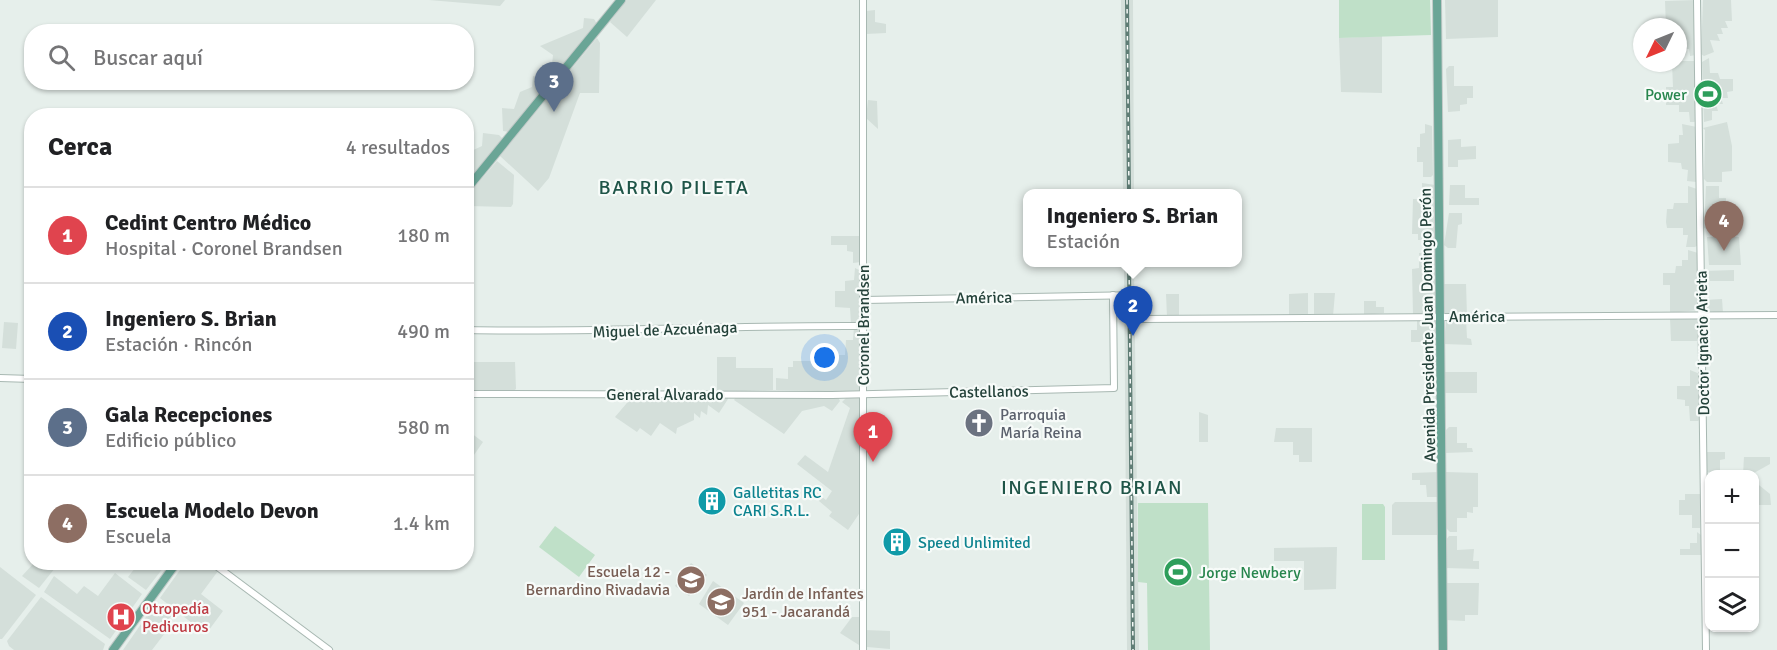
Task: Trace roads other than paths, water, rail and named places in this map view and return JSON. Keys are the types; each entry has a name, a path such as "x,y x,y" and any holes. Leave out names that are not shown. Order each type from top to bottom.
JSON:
{"main road":[{"path":"474,180 621,0"},
{"name":"Avenida Presidente Juan Domingo Perón","path":"1437,0 1443,650"},
{"path":"113,650 171,570"}],"street":[{"name":"Coronel Brandsen","path":"863,0 863,650"},
{"name":"Doctor Ignacio Arieta","path":"1697,0 1706,650"},
{"name":"Castellanos","path":"863,394 1114,388 1113,295"},
{"name":"América","path":"864,300 1141,295 1141,319 1777,315"},
{"name":"Miguel de Azcuénaga","path":"474,330 578,331 774,325 863,326"},
{"path":"0,378 24,379"},
{"name":"General Alvarado","path":"474,394 863,394"},
{"path":"222,570 329,650"}],"railway":[{"path":"1127,0 1129,189"},
{"path":"1129,267 1133,650"}],"place":[{"name":"Power","path":"1708,94"},
{"name":"Gala Recepciones","path":"554,112"},
{"name":"Escuela Modelo Devon","path":"1724,251"},
{"name":"Ingeniero S. Brian","path":"1133,336"},
{"name":"Parroquia María Reina","path":"979,423"},
{"name":"Cedint Centro Médico","path":"873,462"},
{"name":"Galletitas RC CARI S.R.L.","path":"712,501"},
{"name":"Speed Unlimited","path":"897,542"},
{"name":"Jorge Newbery","path":"1178,572"},
{"name":"Escuela 12 - Bernardino Rivadavia","path":"691,580"},
{"name":"Jardín de Infantes 951 - Jacarandá","path":"721,602"},
{"name":"Otropedía Pedicuros","path":"121,617"}],"district":[{"name":"BARRIO PILETA","path":"674,187"},
{"name":"INGENIERO BRIAN","path":"1092,487"}]}
